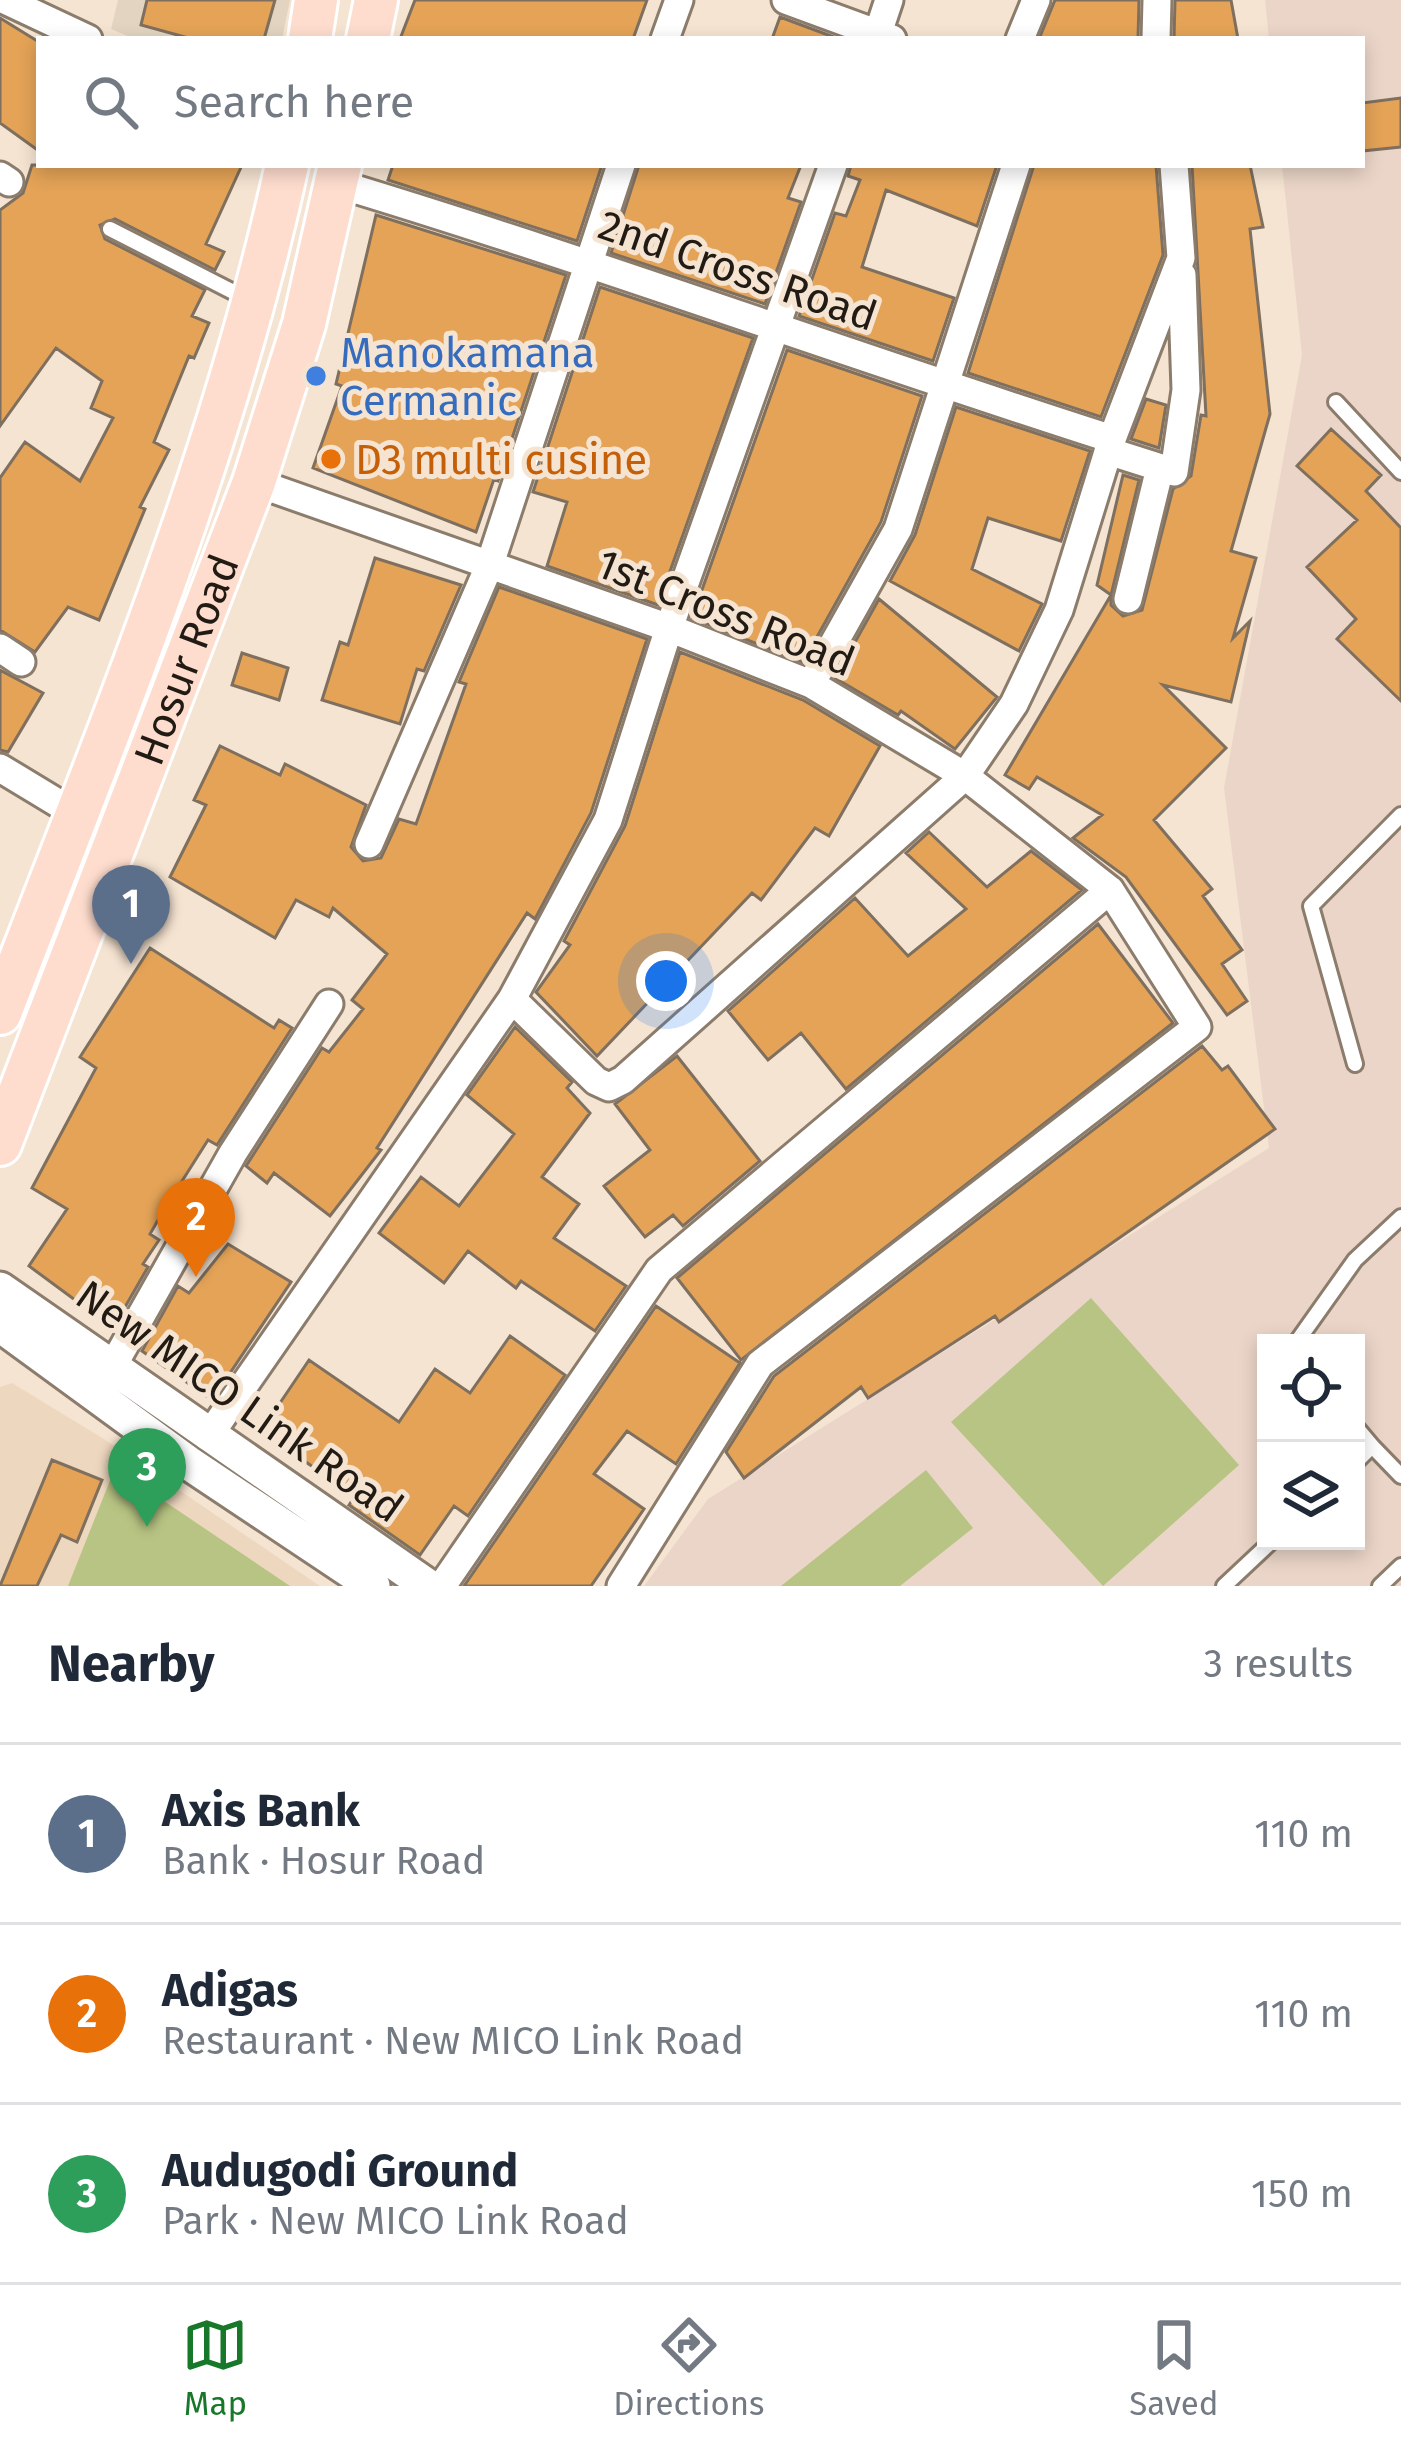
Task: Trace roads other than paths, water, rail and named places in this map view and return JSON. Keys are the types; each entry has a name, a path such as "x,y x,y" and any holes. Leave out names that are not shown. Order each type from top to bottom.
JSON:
{"main road":[{"path":"310,36 316,0"},
{"path":"369,36 376,0"},
{"name":"Hosur Road","path":"0,1013 178,548 256,304 286,168"},
{"name":"Hosur Road","path":"0,1144 254,482 304,324 337,174"}],"street":[{"path":"4,0 82,36"},
{"path":"666,36 679,0"},
{"path":"786,0 879,36"},
{"path":"882,36 889,0"},
{"path":"1021,36 1036,0"},
{"path":"1156,36 1157,0"},
{"path":"369,844 490,564 621,168"},
{"path":"208,1437 512,998 608,820 668,628 832,168"},
{"path":"812,684 898,529 1015,168"},
{"path":"1128,599 1160,468 1174,472 1186,390 1174,168"},
{"name":"2nd Cross Road","path":"337,174 943,385 1110,445 1160,468"},
{"path":"512,998 596,1081 610,1087 965,776 1041,658 1110,445 1181,258"},
{"name":"1st Cross Road","path":"254,482 668,628 812,684 965,776 1110,890 1197,1027 760,1364 621,1586"},
{"path":"0,768 76,814"},
{"path":"442,1586 659,1270 1110,890"},
{"path":"111,1369 233,1153 329,1004"},
{"name":"New MICO Link Road","path":"0,1289 428,1586"},
{"name":"New MICO Link Road","path":"0,1325 190,1464 373,1586"}],"lane":[{"path":"110,229 256,304"},
{"path":"1336,402 1401,472"},
{"path":"1355,1064 1311,906 1401,815"},
{"path":"1302,1334 1355,1260 1401,1217"},
{"path":"1365,1438 1401,1476"},
{"path":"1365,1454 1372,1447"},
{"path":"1224,1586 1262,1550"},
{"path":"1380,1586 1401,1566"}],"place":[{"name":"Manokamana Cermanic","path":"316,376"},
{"name":"D3 multi cusine","path":"331,459"},
{"name":"Axis Bank","path":"131,964"},
{"name":"Adigas","path":"196,1277"},
{"name":"Audugodi Ground","path":"147,1527"}]}
